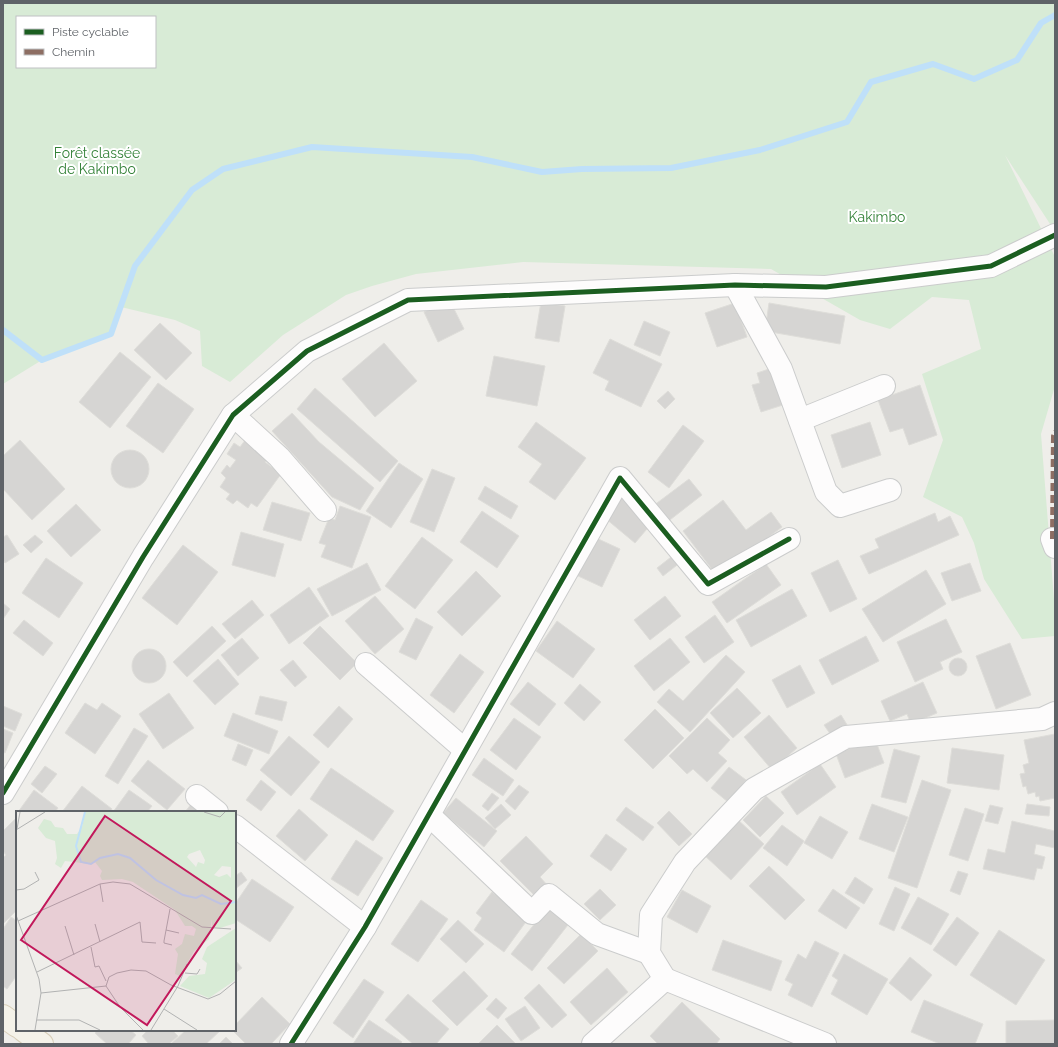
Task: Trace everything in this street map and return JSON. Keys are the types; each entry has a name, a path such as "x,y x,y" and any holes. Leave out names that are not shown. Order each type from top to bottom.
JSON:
{"main road":[{"path":"3,1016 16,1025"},
{"path":"24,1031 42,1044"}],"street":[{"path":"3,794 143,557 234,415 307,351 408,300 736,285 826,287 991,266 1055,235"},
{"path":"736,285 781,369 826,492 840,506 890,490"},
{"path":"800,420 884,386"},
{"path":"234,415 279,457 325,510"},
{"path":"291,1044 365,927 620,478 708,584 789,539"},
{"path":"366,664 465,750"},
{"path":"825,1044 665,979 649,953 651,915 685,862 754,789 846,737 1042,719 1055,713"},
{"path":"197,796 216,811"},
{"path":"428,815 532,912 549,895 597,934 649,953"},
{"path":"236,827 365,927"},
{"path":"593,1044 665,979"}],"green space":[{"path":"3,3 1055,3 1055,226 1052,227 1005,155 1055,257 1055,386 1041,434 1055,612 1055,636 1022,639 984,579 974,543 962,517 923,497 943,440 922,374 981,349 969,300 932,297 890,329 860,320 771,269 523,262 416,274 346,295 283,335 230,382 202,366 200,331 175,320 121,307 111,334 42,360 3,384"}],"building":[{"path":"449,299 464,329 438,342 424,312"},
{"path":"541,302 565,306 559,342 535,338"},
{"path":"735,303 747,337 717,347 705,313"},
{"path":"769,303 845,316 840,344 765,331"},
{"path":"644,321 670,332 660,356 634,345"},
{"path":"160,323 192,353 166,380 134,350"},
{"path":"610,339 662,364 641,407 605,390 609,381 593,373"},
{"path":"384,343 417,381 375,417 342,379"},
{"path":"120,352 151,377 110,428 79,402"},
{"path":"494,356 545,366 537,406 486,396"},
{"path":"775,367 786,404 761,412 752,385 760,383 757,373"},
{"path":"158,383 194,409 163,453 126,426"},
{"path":"920,385 937,435 909,445 903,428 890,432 878,400"},
{"path":"315,388 398,461 380,482 297,409"},
{"path":"668,391 675,399 665,409 657,401"},
{"path":"292,413 319,442 374,488 360,510 332,497 272,431"},
{"path":"536,422 586,458 555,500 529,482 542,464 518,447"},
{"path":"870,422 881,455 842,468 831,435"},
{"path":"683,425 704,441 669,488 648,472"},
{"path":"246,439 269,456 265,462 281,474 257,507 251,503 248,508 237,500 233,504 226,499 230,494 220,487 226,478 221,473 227,465 230,468 236,460 227,454 234,443 240,447"},
{"path":"20,440 65,489 32,520 3,489 3,456"},
{"path":"130,450 143,456 149,469 143,482 130,488 117,482 111,469 117,456"},
{"path":"399,463 423,479 391,528 366,511"},
{"path":"432,469 455,478 434,532 410,522"},
{"path":"689,479 702,495 666,523 653,506"},
{"path":"485,486 518,506 511,519 478,499"},
{"path":"621,498 652,523 635,543 605,518"},
{"path":"723,500 746,530 771,512 782,527 717,576 683,531"},
{"path":"272,502 310,513 301,541 263,530"},
{"path":"76,504 101,530 71,557 47,531"},
{"path":"340,506 371,517 352,568 321,557 326,545 319,543 329,518 335,520"},
{"path":"482,511 519,536 497,568 460,542"},
{"path":"935,513 938,522 950,516 959,535 869,574 860,556 879,548 875,539"},
{"path":"241,532 284,544 275,577 232,565"},
{"path":"7,535 19,554 5,563 3,560 3,537"},
{"path":"35,535 43,542 31,553 23,545"},
{"path":"422,537 453,560 415,609 385,586"},
{"path":"594,537 620,549 602,587 576,575"},
{"path":"183,545 218,572 177,625 142,598"},
{"path":"675,554 681,562 663,576 657,568"},
{"path":"46,558 83,583 59,618 22,593"},
{"path":"838,560 857,599 830,612 811,573"},
{"path":"367,563 381,590 332,616 317,589"},
{"path":"970,563 981,591 952,601 941,573"},
{"path":"766,564 781,585 727,623 712,602"},
{"path":"926,570 946,604 883,642 862,609"},
{"path":"476,571 501,596 462,636 437,612"},
{"path":"309,587 329,616 289,644 270,615"},
{"path":"792,589 807,616 751,647 736,620"},
{"path":"375,596 404,629 375,654 345,621"},
{"path":"665,596 681,616 650,640 634,620"},
{"path":"252,600 264,615 235,639 222,624"},
{"path":"3,603 10,609 3,619"},
{"path":"715,615 734,642 704,663 685,637"},
{"path":"416,618 433,627 416,660 399,652"},
{"path":"946,619 962,652 940,662 943,669 915,682 897,642"},
{"path":"24,620 53,643 43,656 13,633"},
{"path":"557,621 595,649 573,678 536,651"},
{"path":"212,626 226,641 187,677 173,662"},
{"path":"320,626 357,663 340,680 303,643"},
{"path":"866,636 879,661 832,685 819,660"},
{"path":"242,638 259,658 238,676 221,655"},
{"path":"670,638 690,662 654,691 634,666"},
{"path":"1010,643 1031,695 996,709 976,656"},
{"path":"146,649 152,649 156,650 163,656 166,666 165,673 159,680 152,683 146,683 142,682 135,676 132,669 132,663 133,659 139,652"},
{"path":"460,654 484,672 454,713 430,695"},
{"path":"726,655 745,672 690,732 657,702 669,689 683,701"},
{"path":"958,658 964,661 967,667 964,673 958,676 952,673 949,667 952,661"},
{"path":"218,659 239,684 215,705 193,681"},
{"path":"293,660 307,677 295,687 280,670"},
{"path":"800,665 815,693 787,708 772,680"},
{"path":"528,682 556,704 539,726 510,704"},
{"path":"923,682 937,713 911,724 907,714 890,721 881,701"},
{"path":"580,684 601,702 584,721 564,703"},
{"path":"737,688 761,713 733,738 710,713"},
{"path":"169,693 194,728 163,749 139,714"},
{"path":"260,696 287,702 282,721 255,714"},
{"path":"85,703 97,710 102,703 121,716 95,754 65,733"},
{"path":"3,706 22,714 15,731 3,726"},
{"path":"339,706 353,719 328,748 313,735"},
{"path":"655,709 684,738 653,769 624,740"},
{"path":"233,713 278,731 269,754 224,736"},
{"path":"769,715 797,748 772,770 744,737"},
{"path":"841,715 849,728 833,738 824,725"},
{"path":"514,718 541,737 516,770 490,750"},
{"path":"707,718 730,740 718,753 727,761 707,782 693,769 687,774 669,756"},
{"path":"134,728 148,736 118,784 105,776"},
{"path":"3,729 13,733 5,753 3,752"},
{"path":"1055,734 1055,798 1040,801 1039,796 1036,797 1035,792 1028,794 1026,786 1023,787 1020,774 1025,773 1023,765 1029,763 1024,740"},
{"path":"289,736 320,762 291,796 260,770"},
{"path":"875,739 884,763 845,778 836,754"},
{"path":"238,744 253,750 246,766 232,760"},
{"path":"952,748 1004,755 999,790 947,783"},
{"path":"894,749 920,756 906,803 881,797"},
{"path":"484,758 514,780 503,796 472,775"},
{"path":"148,760 185,789 167,810 131,781"},
{"path":"820,764 836,787 797,815 781,792"},
{"path":"45,766 57,774 42,793 31,784"},
{"path":"729,767 746,780 728,802 711,788"},
{"path":"331,768 394,811 373,841 310,799"},
{"path":"261,780 276,792 261,811 246,800"},
{"path":"922,780 951,790 917,888 888,878"},
{"path":"519,785 529,792 515,810 505,801"},
{"path":"82,786 112,809 111,811 63,811"},
{"path":"34,790 58,808 56,811 19,811"},
{"path":"129,790 152,806 148,811 114,811"},
{"path":"492,793 499,798 488,811 482,806"},
{"path":"766,796 784,813 760,837 743,820"},
{"path":"456,798 497,831 484,847 443,813"},
{"path":"192,803 203,811 186,811"},
{"path":"501,804 511,815 495,829 485,818"},
{"path":"872,804 908,817 894,852 859,839"},
{"path":"1027,804 1050,807 1049,816 1025,814"},
{"path":"990,805 1003,808 998,824 985,821"},
{"path":"626,807 654,827 643,841 616,820"},
{"path":"965,808 984,814 968,861 949,855"},
{"path":"299,809 328,835 305,861 276,836"},
{"path":"669,811 692,834 679,846 657,823"},
{"path":"820,816 848,832 832,859 804,843"},
{"path":"736,818 764,844 731,880 703,854"},
{"path":"16,820 16,911 3,924 3,858 6,855 3,851 3,831"},
{"path":"1012,821 1055,831 1055,848 1036,844 1034,854 1045,857 1042,869 1037,868 1034,880 983,869 988,849 1005,853"},
{"path":"782,825 804,841 787,866 763,848"},
{"path":"606,834 627,849 611,871 590,856"},
{"path":"526,836 553,864 540,877 548,886 537,898 500,861"},
{"path":"356,840 383,858 358,896 331,879"},
{"path":"769,866 805,900 785,920 749,886"},
{"path":"958,871 968,874 960,895 950,891"},
{"path":"241,872 247,880 236,888 236,875"},
{"path":"855,877 873,889 864,904 845,893"},
{"path":"252,879 294,907 270,942 236,920 236,903"},
{"path":"895,887 910,894 894,931 879,924"},
{"path":"600,889 616,905 600,920 584,904"},
{"path":"833,889 860,908 846,929 818,911"},
{"path":"682,890 711,906 697,933 667,917"},
{"path":"492,892 528,919 504,952 474,930 482,918 476,913"},
{"path":"918,897 949,914 931,945 901,928"},
{"path":"421,900 448,919 418,962 391,944"},
{"path":"550,904 571,921 532,971 511,954"},
{"path":"11,917 16,920 16,976 7,989 3,986 3,929"},
{"path":"957,917 979,933 956,966 933,950"},
{"path":"458,920 484,944 466,963 440,939"},
{"path":"999,930 1045,960 1016,1005 970,975"},
{"path":"581,934 598,951 564,984 547,968"},
{"path":"723,940 782,961 771,991 712,970"},
{"path":"815,941 839,953 812,1007 788,995 793,984 785,980 798,954 806,959"},
{"path":"844,954 888,979 867,1015 831,994 838,980 832,976"},
{"path":"910,957 932,975 911,1001 889,983"},
{"path":"236,961 242,968 236,972"},
{"path":"607,968 628,992 591,1025 570,1002"},
{"path":"464,971 488,996 457,1026 432,1001"},
{"path":"364,979 384,992 353,1038 333,1023"},
{"path":"539,984 567,1015 552,1028 524,998"},
{"path":"408,994 449,1029 436,1044 413,1044 385,1020"},
{"path":"262,997 290,1024 271,1044 246,1044 233,1031 236,1031 236,1024"},
{"path":"496,998 507,1008 498,1019 486,1009"},
{"path":"924,1000 983,1024 975,1044 940,1044 911,1032"},
{"path":"682,1002 720,1039 716,1044 658,1044 650,1036"},
{"path":"525,1006 540,1028 521,1041 505,1019"},
{"path":"369,1020 402,1042 400,1044 353,1044"},
{"path":"1055,1020 1055,1044 1006,1044 1006,1021"},
{"path":"497,1025 516,1044 478,1044"},
{"path":"97,1031 131,1031 136,1035 128,1044 107,1044 95,1033"},
{"path":"147,1031 173,1031 178,1036 169,1044 149,1044 142,1036"},
{"path":"185,1031 220,1031 206,1044 171,1044"},
{"path":"226,1037 233,1044 219,1044"}],"waterway":[{"path":"3,330 42,360 111,334 135,266 192,190 223,169 312,147 472,157 542,172 582,169 671,168 760,150 847,122 871,82 933,64 974,79 1017,60 1041,23 1055,15"}],"marked path":[{"path":"1052,539 1053,436 1055,431"}],"cycle path":[{"path":"3,793 143,557 233,415 307,351 408,300 735,285 826,287 991,266 1055,235"},
{"path":"291,1044 365,927 620,478 708,584 789,539"}],"park label":[{"name":"Forêt classée de Kakimbo","path":"97,162"},
{"name":"Kakimbo","path":"877,217"}]}
